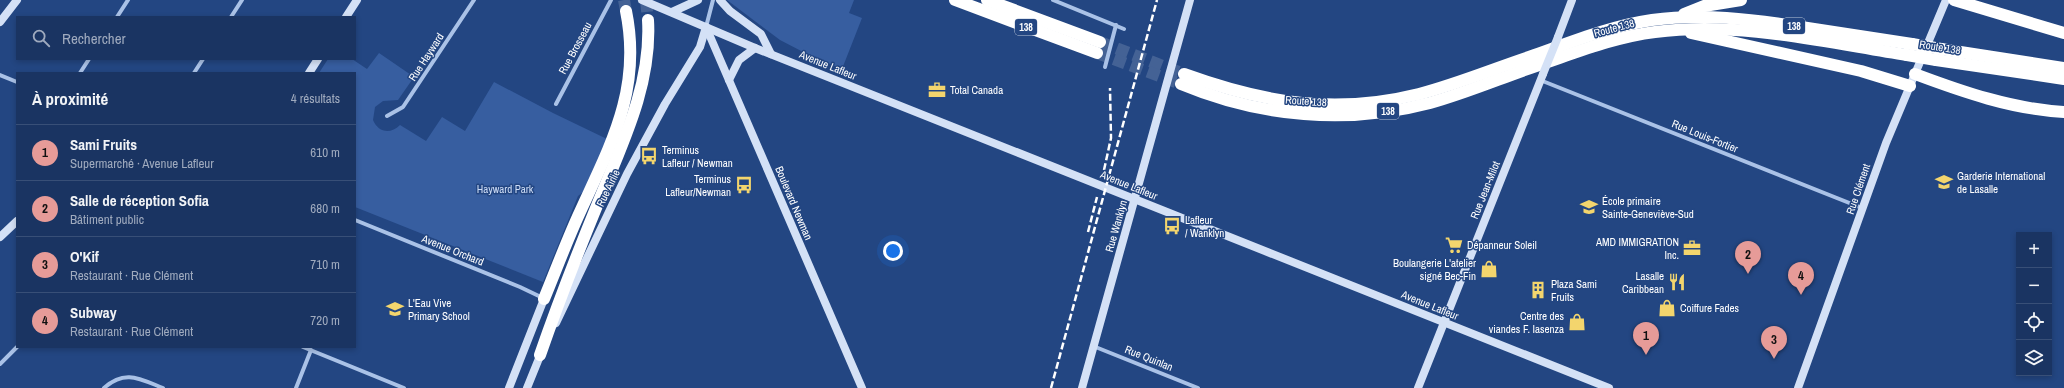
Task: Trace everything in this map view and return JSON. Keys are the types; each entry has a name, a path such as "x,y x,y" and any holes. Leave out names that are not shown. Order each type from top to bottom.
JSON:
{"highway":[{"name":"138","path":"955,0 1098,48 987,0"},
{"path":"1677,24 1704,6 1741,0"},
{"path":"1954,0 2064,33"},
{"path":"544,299 580,211 601,166 625,105 631,64 631,41 626,11"},
{"name":"Route 138","path":"1182,79 1228,101 1278,112 1324,116 1379,113 1446,98 1611,41 1677,24 1718,17 1748,19 1910,50 2064,68"},
{"path":"540,355 562,294 639,98 647,60 648,20"},
{"path":"1677,24 1853,69 1910,86"},
{"name":"Route 138","path":"1938,54 2064,79"},
{"path":"1915,74 1996,101 2030,108 2064,112"}],"main road":[{"path":"0,22 17,0"},
{"path":"347,16 357,0"},
{"name":"Avenue Lafleur","path":"642,0 755,48 1609,388"},
{"path":"672,12 698,0"},
{"path":"720,0 730,11 761,34 771,54"},
{"name":"Rue Wanklyn","path":"1082,388 1190,0"},
{"name":"Rue Jean-Milot","path":"1418,388 1572,0"},
{"name":"Rue Clément","path":"1798,388 1892,128 1946,0"},
{"name":"Boulevard Newman","path":"706,27 862,388"},
{"name":"Rue Airlie","path":"527,388 540,355 572,293 627,174 665,104 700,48 706,27"},
{"path":"729,80 739,60 755,48"},
{"path":"310,72 317,60"},
{"path":"0,237 16,222"},
{"path":"509,388 544,299"}],"street":[{"path":"118,16 128,0"},
{"path":"232,16 242,0"},
{"name":"Rue Hayward","path":"387,116 404,107 474,0"},
{"name":"Rue Brosseau","path":"556,104 610,0"},
{"name":"Rue Airlie","path":"706,27 713,0"},
{"path":"1053,0 1124,28"},
{"path":"1105,67 1116,25"},
{"path":"81,72 88,60"},
{"path":"195,72 202,60"},
{"path":"0,75 16,82"},
{"name":"Rue Louis-Fortier","path":"1542,77 1863,208"},
{"name":"Avenue Orchard","path":"356,220 514,284 544,299"},
{"name":"Rue Quinlan","path":"1094,346 1198,388"},
{"path":"0,364 16,348"},
{"path":"305,348 393,386 404,388"},
{"path":"296,388 311,350"},
{"path":"104,388 116,379 126,376 137,378 162,388"}],"green space":[{"path":"727,0 854,0 849,13 862,18 842,69 807,54 780,40"},
{"name":"Hayward Park","path":"379,53 414,77 398,100 383,101 375,107 373,120 378,127 385,131 392,130 400,125 426,141 442,117 465,131 494,82 607,139 588,188 578,196 543,282 356,207 356,72 320,72 327,60 354,60 367,69"}],"tunnel":[{"path":"624,0 626,11"},
{"path":"646,0 648,20"},
{"path":"1100,42 1184,74"},
{"path":"1097,53 1181,84"}],"railway":[{"path":"1051,388 1157,0"},
{"path":"1104,170 1111,138 1110,88"},
{"path":"1088,232 1097,197"}],"place":[{"name":"Total Canada","path":"937,90"},
{"name":"Terminus Lafleur / Newman","path":"649,156"},
{"name":"Garderie International de Lasalle","path":"1944,182"},
{"name":"Terminus Lafleur/Newman","path":"744,185"},
{"name":"École primaire Sainte-Geneviève-Sud","path":"1589,207"},
{"name":"Lafleur / Wanklyn","path":"1172,226"},
{"name":"Dépanneur Soleil","path":"1454,245"},
{"name":"AMD IMMIGRATION Inc.","path":"1692,248"},
{"name":"Boulangerie L'atelier signé Bec-Fin","path":"1489,269"},
{"name":"Salle de réception Sofia","path":"1748,274"},
{"name":"Lasalle Caribbean","path":"1677,282"},
{"name":"Plaza Sami Fruits","path":"1538,290"},
{"name":"Subway","path":"1801,295"},
{"name":"Coiffure Fades","path":"1667,308"},
{"name":"L'Eau Vive Primary School","path":"395,309"},
{"name":"Centre des viandes F. Iasenza","path":"1577,322"},
{"name":"Sami Fruits","path":"1646,355"},
{"name":"O'Kif","path":"1774,359"}]}
